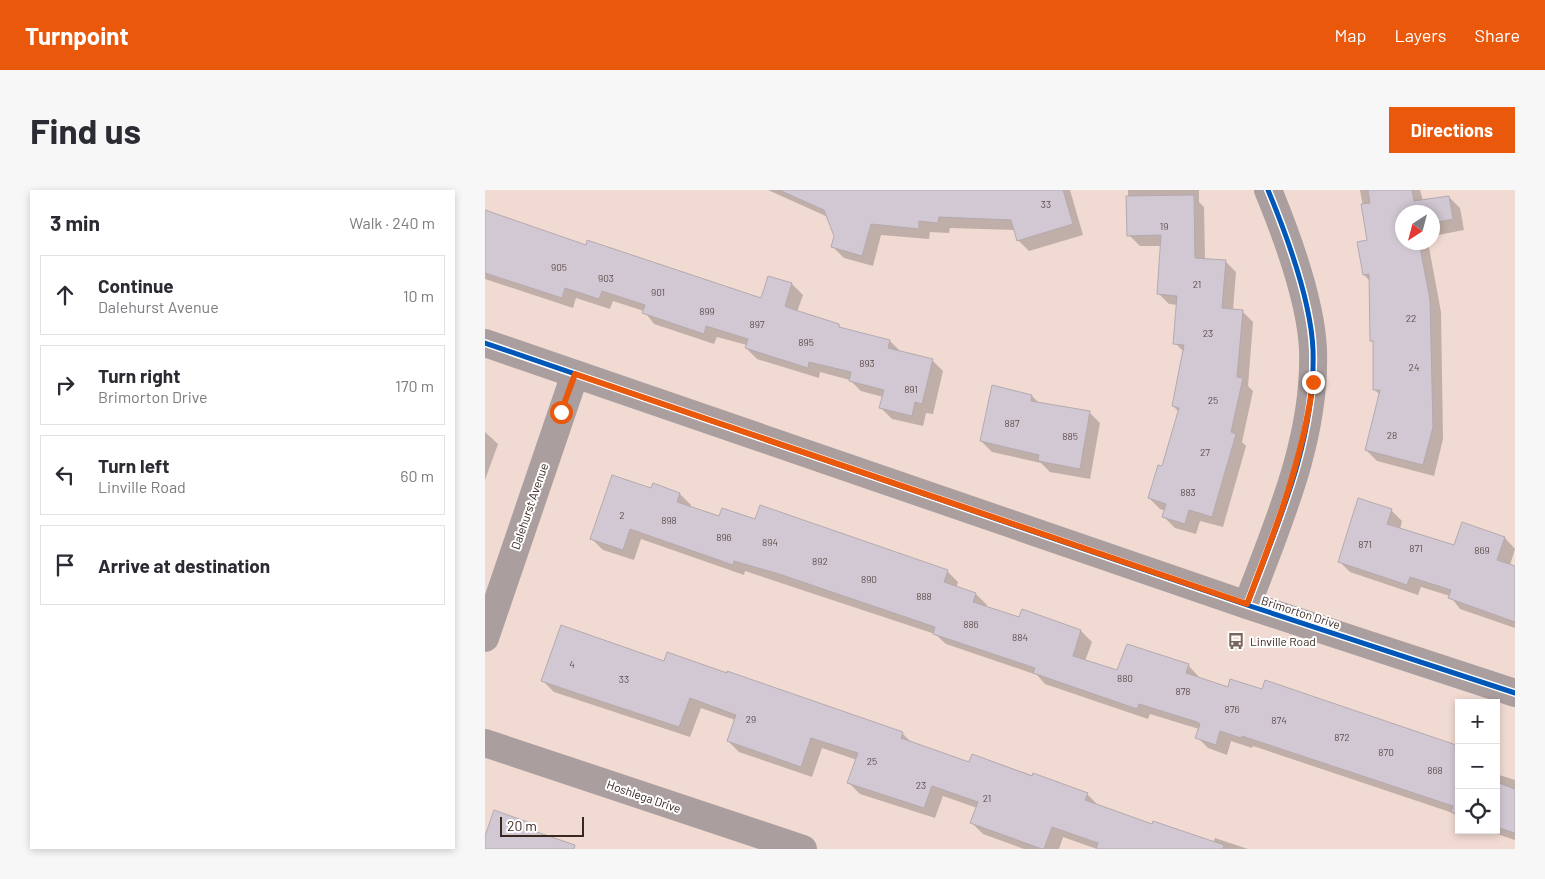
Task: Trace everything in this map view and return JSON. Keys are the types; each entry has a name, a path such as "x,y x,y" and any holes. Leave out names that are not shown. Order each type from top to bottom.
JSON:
{"street":[{"path":"1247,604 1286,502 1302,444 1313,382 1313,348 1308,313 1284,228 1268,190"},
{"name":"Brimorton Drive","path":"485,343 1247,604 1515,693"},
{"name":"Dalehurst Avenue","path":"485,638 575,374"},
{"name":"Hoshlega Drive","path":"485,743 803,849"}],"building":[{"path":"779,190 1063,190 1073,224 1017,241 1011,220 939,217 938,223 919,221 919,229 871,224 862,256 831,247 834,236 824,210"},
{"path":"1368,190 1412,190 1414,201 1449,196 1453,219 1440,222 1440,205 1395,205 1395,250 1421,250 1430,300 1433,427 1423,465 1365,450 1380,390 1373,390 1373,341 1370,341 1369,274 1363,275 1357,242 1367,240 1361,204 1370,203"},
{"path":"1194,195 1195,258 1226,260 1222,308 1243,310 1237,377 1243,378 1231,432 1236,434 1212,517 1189,510 1185,524 1162,517 1166,504 1148,498 1158,465 1162,466 1179,408 1172,406 1184,345 1173,344 1177,296 1157,294 1161,235 1127,236 1126,196"},
{"path":"485,210 586,245 587,240 761,298 768,276 792,283 785,306 839,324 839,327 890,340 888,348 933,359 922,404 915,402 912,416 879,408 884,390 849,381 851,372 809,362 808,368 745,348 748,339 706,326 704,334 642,313 645,305 602,291 599,299 565,288 562,298 485,273"},
{"path":"992,385 1032,395 1031,401 1090,411 1080,469 1038,461 1039,455 980,441"},
{"path":"612,475 651,488 653,483 680,493 677,502 719,516 722,508 755,519 760,505 948,570 944,582 976,593 973,602 1019,617 1022,609 1081,630 1073,656 1117,670 1127,644 1189,664 1186,673 1228,687 1230,679 1262,689 1265,680 1455,745 1455,814 1451,812 1453,806 1242,736 1241,738 1220,731 1216,745 1195,738 1200,724 1197,722 1139,704 1137,709 1033,673 1035,668 933,634 935,627 779,574 734,561 733,565 630,529 623,550 590,539"},
{"path":"1358,498 1392,509 1387,524 1454,545 1462,522 1505,537 1497,560 1515,566 1515,622 1448,598 1451,590 1410,577 1407,585 1338,562"},
{"path":"561,625 664,661 667,652 727,673 727,671 903,732 901,738 969,762 972,754 1032,776 1033,773 1088,793 1085,800 1152,824 1153,821 1224,845 1223,849 1096,849 1098,843 1052,827 1044,849 1042,849 970,823 978,802 932,786 924,808 847,783 858,753 811,738 801,767 727,741 736,715 690,698 679,727 576,693 541,681"},
{"path":"1500,783 1515,789 1515,833 1500,828"},
{"path":"494,810 530,823 528,829 575,845 574,849 485,849 485,836"}],"cycle path":[{"path":"1247,605 1293,480 1302,448 1312,383 1313,350 1308,310 1297,268 1268,190"},
{"path":"485,343 1247,605 1515,693"}],"place":[{"name":"Linville Road","path":"1236,641"}],"route":[{"path":"561,412 575,374 1247,604 1273,541 1286,502 1302,444 1313,382"}]}
